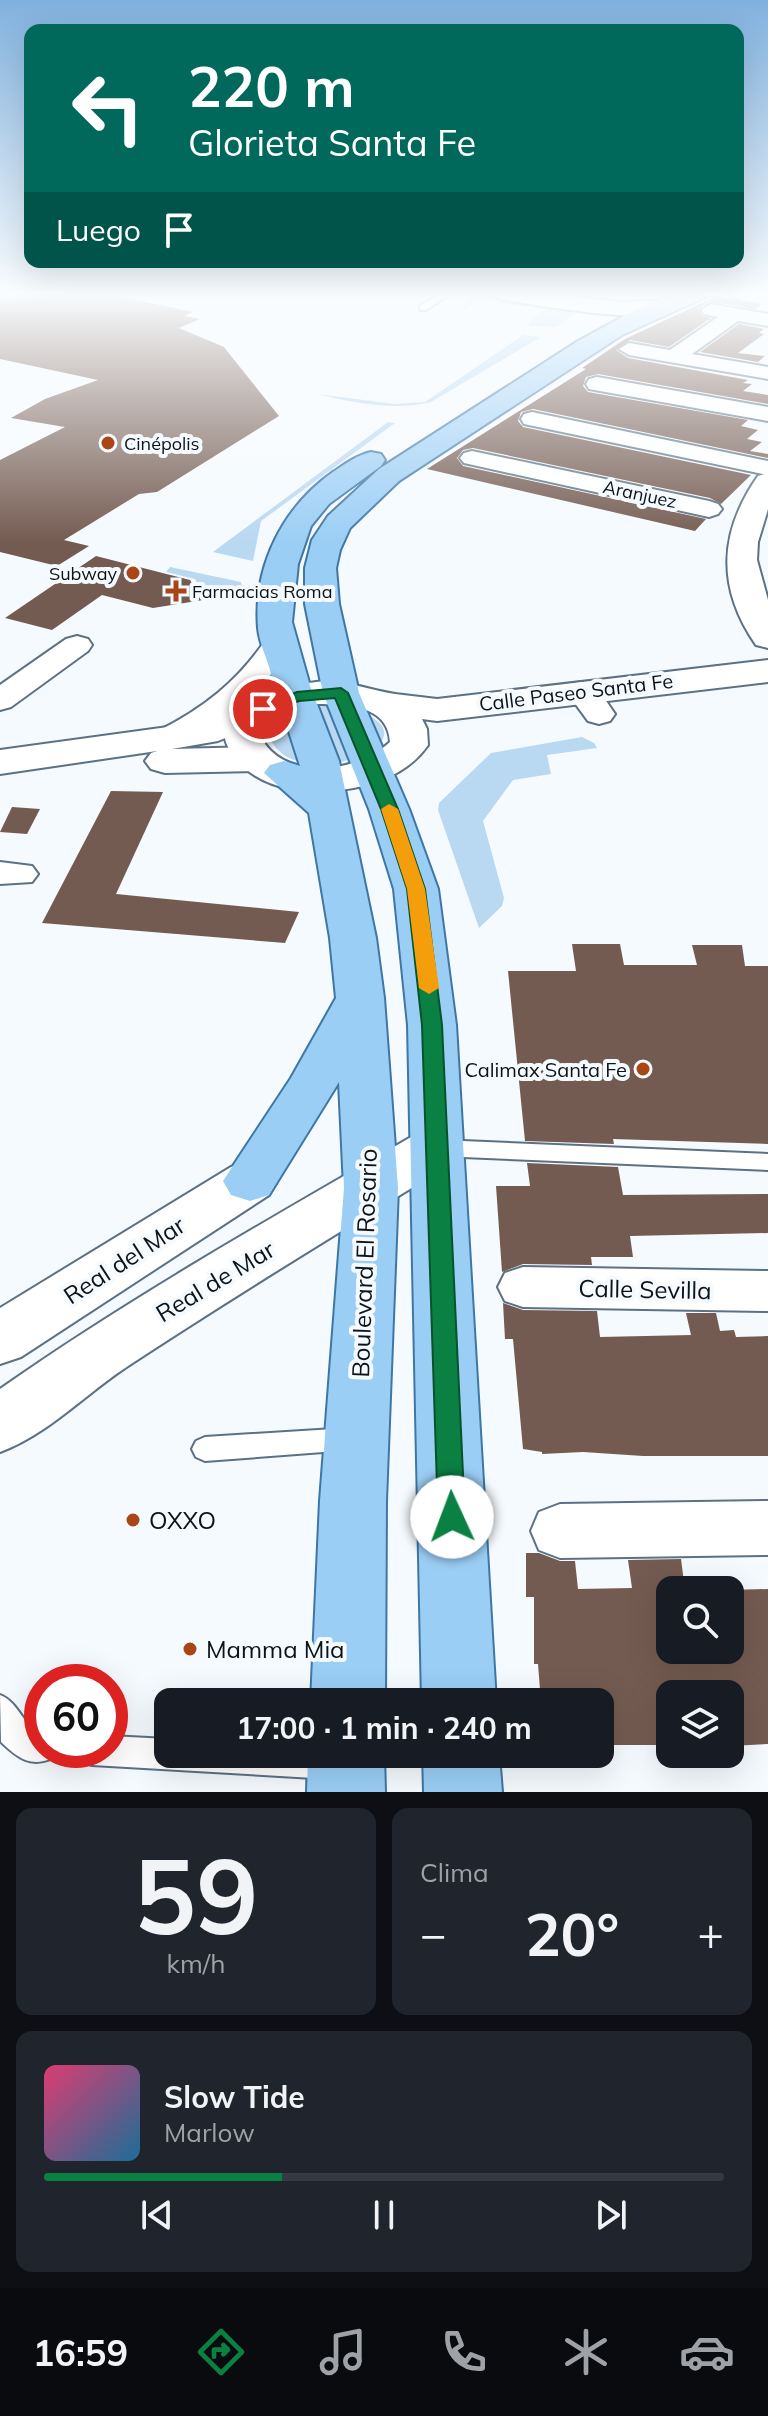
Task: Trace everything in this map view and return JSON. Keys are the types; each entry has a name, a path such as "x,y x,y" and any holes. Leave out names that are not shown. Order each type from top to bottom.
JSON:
{"main road":[{"name":"Boulevard El Rosario","path":"348,1688 357,1438 371,1188 360,998 353,938 297,780 319,761 284,695 274,610 280,566 293,528 306,510 353,471 505,376"},
{"name":"Boulevard El Rosario","path":"458,1688 437,1147 426,956 393,770 322,605 319,573 324,548 334,529 377,484 543,376"},
{"path":"250,1181 311,1088 360,998"},
{"path":"462,1768 463,1792"}],"street":[{"path":"597,384 768,414"},
{"path":"532,419 768,468"},
{"name":"Aranjuez","path":"570,480 630,440"},
{"name":"Aranjuez","path":"472,458 709,509"},
{"path":"768,482 755,503 758,524 740,570 768,638"},
{"path":"168,739 201,723 255,680 278,644"},
{"path":"0,700 77,645"},
{"name":"Calle Paseo Santa Fe","path":"297,780 337,779 393,770 446,733 768,671"},
{"name":"Calle Paseo Santa Fe","path":"284,695 357,691 437,710 768,695"},
{"path":"0,762 205,733 284,695"},
{"path":"284,695 251,721 245,734 247,747 297,780"},
{"path":"0,782 182,759 297,780"},
{"name":"Real de Mar","path":"0,1424 148,1322 437,1147"},
{"name":"Real del Mar","path":"0,1339 250,1181"},
{"name":"Calle Sevilla","path":"523,1287 768,1291"},
{"path":"560,1531 768,1528"}],"lane":[{"path":"437,1147 768,1162"},
{"path":"205,1449 357,1438"},
{"path":"0,1710 12,1731 24,1742"},
{"path":"128,1750 154,1751"}],"shaded area":[{"path":"464,376 476,376 431,402 418,405 360,403 318,394 394,404 425,402"},
{"path":"388,422 395,423 261,521 253,561 213,552"},
{"path":"170,567 241,582 244,599 208,601 195,579 166,572"},
{"path":"330,704 370,716 384,730 379,744 361,756 335,763 307,763 283,754 269,734 280,719 303,708"},
{"path":"582,737 597,748 547,755 551,774 513,780 483,821 504,898 502,906 479,928 438,810 439,803 491,753"}],"building":[{"path":"78,376 247,376 279,416 157,492 139,494 64,540 89,546 57,566 0,552 0,460 65,427 11,418 45,399 98,380"},
{"path":"575,376 591,376 586,377 583,386 588,392 748,420 741,426 758,430 747,439 762,442 750,451 768,454 768,458 533,409 521,412 518,421 523,427 751,475 721,504 710,498 473,448 463,450 457,458 463,466 706,519 695,531 427,469"},
{"path":"607,376 724,376 748,380 743,383 752,384 743,391 768,395 768,404"},
{"path":"96,556 190,580 203,600 153,608 102,595 52,630 5,618"},
{"path":"111,791 163,792 116,894 299,912 285,943 42,923"},
{"path":"12,807 40,809 27,834 0,832"},
{"name":"Calimax Santa Fe","path":"572,944 620,944 624,965 697,965 692,945 742,945 745,966 768,966 768,1144 613,1139 614,1144 525,1141 508,971 576,971"},
{"path":"527,1163 618,1167 623,1195 768,1194 768,1233 630,1236 633,1257 591,1257 592,1265 523,1264 502,1272 496,1186 530,1186"},
{"path":"503,1303 523,1310 597,1311 600,1337 691,1335 686,1313 716,1313 720,1331 734,1330 736,1337 768,1336 768,1456 542,1454 523,1449 513,1339 505,1339"},
{"path":"526,1553 539,1553 560,1561 575,1561 578,1589 632,1588 628,1560 681,1559 683,1576 656,1576 656,1664 744,1664 744,1590 768,1589 768,1744 744,1745 744,1680 656,1680 656,1745 614,1745 614,1688 540,1688 538,1664 534,1664 534,1597 526,1597"}],"slow traffic":[{"path":"389,809 416,889 429,988"}],"place":[{"name":"Cinépolis","path":"108,443"},
{"name":"Subway","path":"133,573"},
{"name":"Farmacias Roma","path":"176,591"},
{"name":"Calimax Santa Fe","path":"643,1069"},
{"name":"OXXO","path":"133,1520"},
{"name":"Mamma Mia","path":"190,1649"}],"route":[{"path":"263,709 297,696 341,693 389,809 416,889 432,1025 452,1517"}]}
